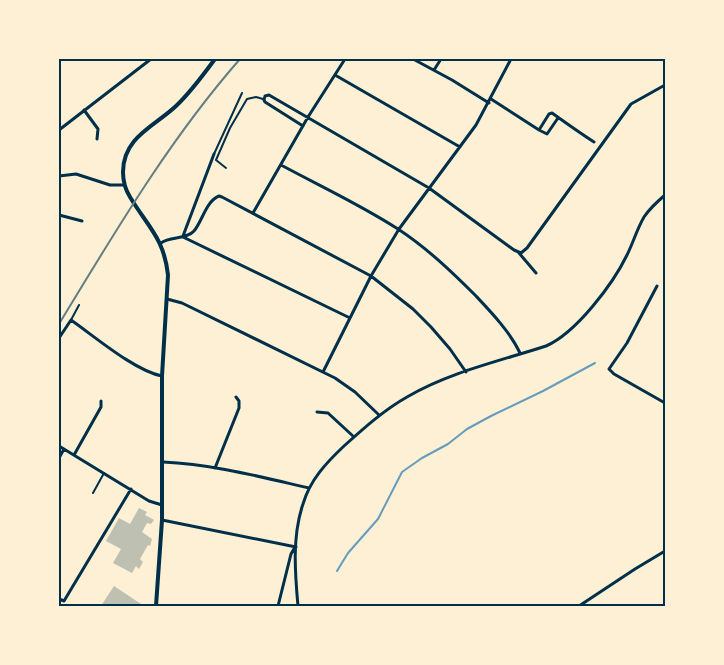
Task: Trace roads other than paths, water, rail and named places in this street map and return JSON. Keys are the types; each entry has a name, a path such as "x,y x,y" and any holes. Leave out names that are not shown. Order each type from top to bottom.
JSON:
{"street":[{"path":"59,130 151,59"},
{"path":"156,606 162,520 162,376 167,266 161,243 129,196 124,185 123,166 130,145 146,128 180,102 215,59"},
{"path":"253,213 308,117 345,59"},
{"path":"413,59 547,134 558,118"},
{"path":"434,70 441,59"},
{"path":"323,372 371,276 398,229 460,146 490,101 511,59"},
{"path":"335,75 460,146"},
{"path":"520,252 527,248 631,104 665,85"},
{"path":"303,126 264,100 265,96 270,95 429,188 520,252 536,273"},
{"path":"84,110 98,129 98,139"},
{"path":"539,130 550,113 594,142"},
{"path":"183,237 214,154"},
{"path":"281,165 398,229 436,259 482,302 510,337 520,353"},
{"path":"59,176 76,174 118,186 124,185"},
{"path":"298,606 296,547 300,512 309,488 324,466 379,415 408,396 435,383 520,353 552,344 562,337 580,320 612,281 627,256 644,217 650,208 665,195"},
{"path":"161,243 169,239 183,237 195,230 213,200 219,196 371,276 413,309 431,327 466,372"},
{"path":"59,215 82,221"},
{"path":"183,237 350,318"},
{"path":"657,286 627,343 608,369 665,403"},
{"path":"167,299 182,303 323,372 355,392 379,415"},
{"path":"59,338 71,320 120,355 152,373 162,376"},
{"path":"215,468 239,408 236,397"},
{"path":"74,455 101,401"},
{"path":"317,412 328,413 354,437"},
{"path":"59,446 149,501 162,505"},
{"path":"59,458 64,449"},
{"path":"163,462 186,463 215,468 309,488"},
{"path":"59,598 64,601 131,489"},
{"path":"162,520 296,547"},
{"path":"278,606 291,554 296,547"},
{"path":"579,606 665,551"}],"lane":[{"path":"214,154 242,93"},
{"path":"226,168 216,160 230,128 247,99 256,97 264,100"},
{"path":"71,320 79,305"},
{"path":"93,493 104,474"}],"waterway":[{"path":"337,571 348,553 378,519 402,472 422,458 448,444 467,429 595,363"}],"railway":[{"path":"59,324 122,221 166,154 240,59"}]}
